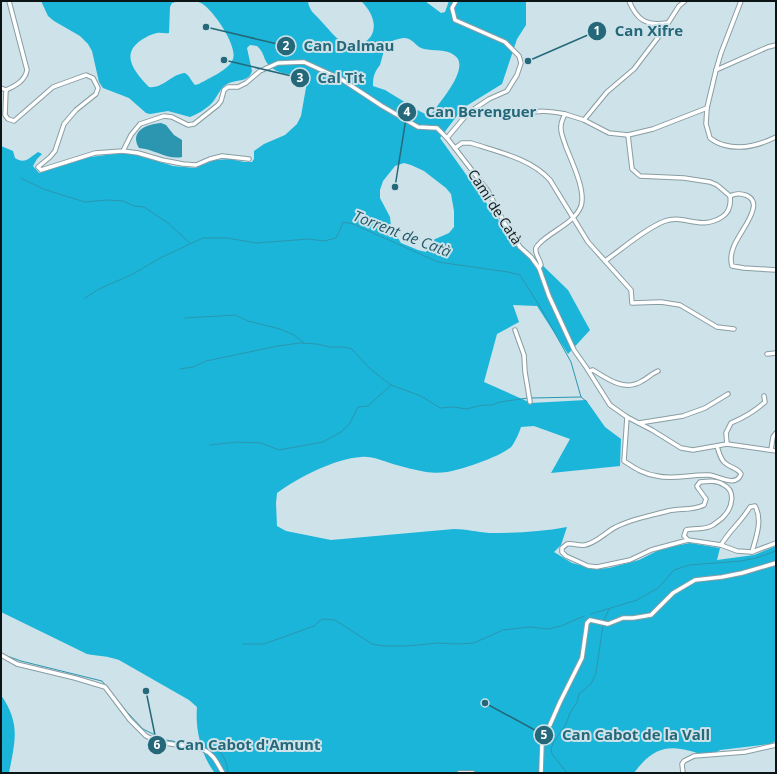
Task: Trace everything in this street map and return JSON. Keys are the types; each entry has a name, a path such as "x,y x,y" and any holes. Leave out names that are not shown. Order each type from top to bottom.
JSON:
{"street":[{"path":"6,90 20,82 26,75 27,70 9,1"},
{"path":"447,138 468,113 489,99 507,91 517,75 521,63 519,56 505,42 455,20 452,8 456,1"},
{"path":"629,1 632,9 639,18 646,22 655,24 667,23"},
{"path":"584,120 607,92 634,69 685,1"},
{"path":"742,1 720,53 707,108 706,124 710,138 723,145 746,147 766,142 776,137"},
{"path":"716,70 768,47 776,45"},
{"name":"Camí de Catà","path":"123,151 131,135 140,124 164,116 172,117 188,125 194,124 222,101 224,90 228,87 238,87 246,84 260,71 278,63 304,62 341,79 382,106 418,127 437,128 447,138 488,191 505,224 520,247 531,257 539,268 549,296 574,350 610,405 627,417"},
{"path":"6,90 6,115 8,119 14,121 53,87 86,75 93,78 98,88 96,94 76,110 64,124 55,151 38,167 41,170 95,153 123,151 138,153 183,164 196,164 222,156 249,160"},
{"path":"1,88 6,90"},
{"path":"522,114 532,111 547,110 584,120 609,133 628,135 653,130 707,108"},
{"path":"539,268 541,265 535,249 547,237 573,218 580,207 582,198 576,174 562,135 561,125 565,114"},
{"path":"606,261 643,233 664,221 673,219 695,223 708,223 725,216 729,210 731,202 730,196 710,182 684,178 640,176 632,169 628,135"},
{"path":"455,148 462,143 471,143 526,162 545,175 550,180 588,242 631,290 632,303 661,302 680,305 718,327 734,329"},
{"path":"730,196 742,194 748,195 753,200 754,205 753,210 737,239 730,258 732,266 776,270"},
{"path":"516,330 524,355 530,402"},
{"path":"767,354 776,353"},
{"path":"589,371 593,370 616,384 630,385 642,381 658,371"},
{"path":"639,423 683,416 705,408 728,394"},
{"path":"727,444 726,433 731,423 751,413 762,405 765,402 764,396"},
{"path":"718,446 720,455 725,463 742,474 740,479 737,481 731,481 710,475 667,478 642,473 624,461 627,417 681,448 693,450 727,444 776,451"},
{"path":"771,450 773,437 776,433"},
{"path":"688,540 684,536 686,530 700,530 711,526 725,515 730,506 732,495 724,484 709,481 700,482 697,486 706,500 704,505 700,507 672,510 634,521 616,527 591,543 584,545 567,544 562,548 562,552 566,556 588,566 602,566 637,558 651,550 688,540 721,545 738,551 752,552 776,543"},
{"path":"721,545 724,539 752,505 755,506 758,512 759,523 752,552"},
{"path":"541,773 542,743 582,658 587,623 590,620 608,624 623,618 651,615 673,593 695,580 742,574 776,563"},
{"path":"1,655 17,664 85,680 105,687 130,720 146,736 159,742 202,749 209,752 215,758 223,773"},
{"path":"683,773 682,764 684,761 694,756 745,752 776,745"},
{"path":"459,773 473,773"}],"shaded area":[{"path":"41,1 308,1 313,12 335,37 348,44 355,44 367,41 371,36 374,24 371,15 361,1 425,1 441,13 445,12 449,1 526,1 526,25 517,39 502,84 463,108 440,138 505,229 568,290 590,330 568,354 537,306 513,305 519,322 497,334 484,382 531,403 586,400 605,427 621,439 620,466 551,473 570,439 534,426 521,427 512,446 507,450 481,462 447,472 426,472 365,457 351,458 329,465 306,475 277,493 277,526 286,531 331,540 454,529 499,533 538,531 567,527 561,545 554,552 572,563 596,569 609,568 639,560 659,550 690,543 720,548 717,560 754,555 776,546 776,741 770,744 720,750 709,757 687,750 668,748 651,755 634,773 215,773 206,758 200,742 197,724 197,707 189,700 119,660 87,654 1,612 1,146 13,151 15,158 22,161 27,160 38,152 42,154 33,166 39,173 90,157 114,154 135,154 173,166 195,168 214,160 231,159 252,162 254,159 254,151 264,144 285,135 297,124 301,116 307,82 301,77 275,70 268,64 257,46 250,45 247,48 252,71 249,77 244,80 228,83 222,88 214,101 204,110 190,117 168,111 150,114 146,113 129,98 103,88 99,82 92,51 88,44 80,36 48,16","holes":["188,1 201,3 206,6 217,19 228,37 234,53 233,59 231,63 223,70 199,84 195,85 185,73 175,76 159,86 149,87 134,68 130,56 134,46 142,39 152,34 169,33 170,7 172,3","406,38 421,48 451,53 459,60 459,67 453,84 432,113 428,115 385,90 373,86 374,75 380,65 384,51 388,44 396,39","404,163 424,171 446,188 451,194 454,211 454,227 449,233 433,240 426,252 401,243 391,227 390,217 380,198 380,190 383,181 395,166"]},
{"path":"161,123 166,125 174,135 182,140 182,157 176,158 166,156 150,150 139,148 136,142 138,133 145,127"},
{"path":"1,695 12,715 15,733 9,773 1,773"}],"waterway":[{"path":"21,178 43,189 85,202 107,200 123,201 134,206 144,207 168,223 190,243"},
{"name":"Torrent de Catà","path":"85,298 99,289 133,274 160,258 203,238 227,238 256,243 309,239 324,241 336,238 343,222 353,224 438,262 520,275 542,310 571,362 581,397 587,402"},
{"path":"185,318 235,315 248,321 280,329 294,335 304,343"},
{"path":"180,369 193,367 206,361 278,346 300,343 317,344 352,349 369,368 391,385 421,396 440,408 454,407 466,409 528,398"},
{"path":"210,445 237,442 261,443 279,450 323,442 341,432 350,423 358,407 368,406 391,385"},
{"path":"531,398 581,397"},
{"path":"591,614 637,600 658,588 674,570 689,565 741,561 756,558 776,551"},
{"path":"567,773 552,754 551,749 553,743 566,724 570,713 577,702 579,694 591,684 596,673 603,625 609,609"},
{"path":"243,644 264,644 314,626 322,619 335,620 372,644 384,646 407,646 438,643 474,643 503,630 530,627 548,629 561,626 584,616"},
{"path":"7,656 21,661 102,681 143,729 165,740 197,746"},
{"path":"204,748 215,749 222,754 228,773"}],"place":[{"name":"Can Dalmau","path":"206,27"},
{"name":"Cal Tit","path":"224,60"},
{"name":"Can Xifre","path":"528,61"},
{"name":"Can Berenguer","path":"395,187"},
{"name":"Can Cabot d'Amunt","path":"146,691"},
{"name":"Can Cabot de la Vall","path":"485,703"}]}
